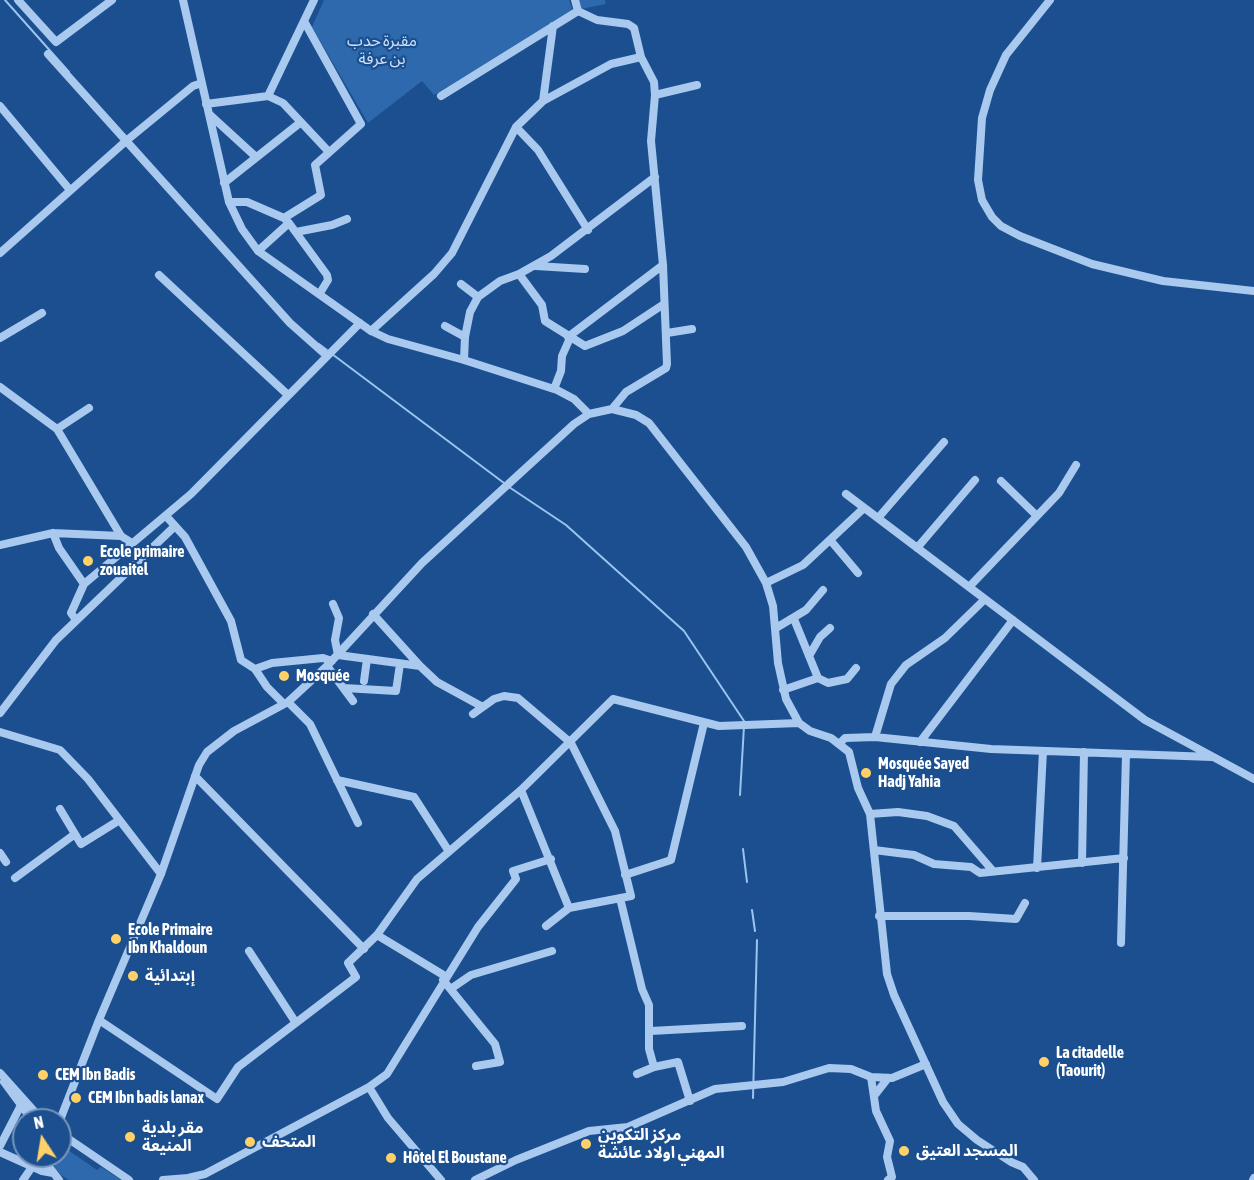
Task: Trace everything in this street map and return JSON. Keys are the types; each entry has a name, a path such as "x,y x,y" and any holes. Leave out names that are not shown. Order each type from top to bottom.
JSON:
{"street":[{"path":"18,0 56,42 112,0"},
{"path":"183,0 229,202 242,229 258,251 360,323 388,339 464,360 554,389 574,399 589,414"},
{"path":"268,96 314,0"},
{"path":"575,0 578,11 597,20 631,26 636,32 642,57 654,82 651,141 663,265 667,333 666,368 626,392 612,409"},
{"path":"1050,0 1006,55 990,90 982,118 978,180 982,200 992,217 1001,226 1020,236 1092,264 1163,280 1254,291"},
{"path":"441,96 578,11"},
{"path":"258,251 286,220 321,195 314,168 359,127 360,121 304,21"},
{"path":"543,101 553,26"},
{"path":"48,54 290,323 326,355"},
{"path":"371,330 435,274 452,253 516,127 543,101 611,64 642,57"},
{"path":"0,253 126,141 193,86 202,83"},
{"path":"655,95 677,87 697,85"},
{"path":"206,104 268,96 283,103 329,152"},
{"path":"0,106 70,190"},
{"path":"208,114 256,158"},
{"path":"224,183 301,122"},
{"path":"516,127 538,150 588,230"},
{"path":"464,360 465,337 471,312 478,297 500,281 536,266 588,230 655,177"},
{"path":"229,202 243,201 286,220 327,275 328,280 320,294"},
{"path":"296,232 332,225 346,219"},
{"path":"554,389 569,338 663,265"},
{"path":"536,266 585,269"},
{"path":"519,274 542,305 545,321 585,346 622,331 664,304"},
{"path":"159,275 288,395"},
{"path":"460,284 478,297"},
{"path":"0,338 42,313"},
{"path":"76,620 71,613 84,584 166,516 360,323"},
{"path":"445,326 465,337"},
{"path":"667,333 692,330"},
{"path":"0,387 57,429 121,536 132,543"},
{"path":"57,429 89,408"},
{"path":"65,1108 161,874 199,765 213,745 286,703 332,661 373,614 431,555 574,424 589,414 612,409 636,415 649,423 746,547 766,583 777,628 783,690 799,723"},
{"path":"878,518 944,442"},
{"path":"969,587 1059,493 1076,465"},
{"path":"917,548 975,480"},
{"path":"1001,481 1037,516"},
{"path":"846,494 1145,720 1254,779"},
{"path":"766,583 803,565 864,508"},
{"path":"166,516 185,537 231,621 241,660 255,669 267,687 310,724 358,823"},
{"path":"0,713 56,640 175,526"},
{"path":"0,545 53,532 121,536"},
{"path":"53,532 59,548 84,584"},
{"path":"831,541 858,573"},
{"path":"777,628 806,610 823,590"},
{"path":"875,737 891,684 906,665 945,638 985,599"},
{"path":"333,604 339,618 332,661 344,688 353,701"},
{"path":"373,614 437,682 481,706"},
{"path":"794,619 818,678 828,683 847,679 856,668"},
{"path":"920,742 1013,620"},
{"path":"809,656 820,637 830,628"},
{"path":"255,669 272,663 323,658 332,661 367,659 420,666"},
{"path":"364,681 367,659"},
{"path":"344,688 396,691 400,663"},
{"path":"783,690 818,678"},
{"path":"473,714 481,706 504,696 518,698 571,743 615,831 630,896 569,908 546,926"},
{"path":"99,1020 217,1099 238,1067 356,977 348,963 378,935 417,879 447,850 521,790 613,699 719,726 799,723 840,743 849,752 858,788 870,814 879,916 887,974 943,1102 965,1132 1011,1162 1023,1167 1034,1180"},
{"path":"626,875 671,860 704,723"},
{"path":"0,732 60,750 88,779 118,821 161,874"},
{"path":"840,743 845,738 875,737 991,749 1213,757"},
{"path":"1037,867 1043,751"},
{"path":"1082,862 1084,752"},
{"path":"1121,943 1126,754"},
{"path":"195,776 364,949"},
{"path":"337,780 414,797 447,850"},
{"path":"521,790 569,908"},
{"path":"60,809 81,844 118,821"},
{"path":"870,814 898,812 927,816 954,826 993,871"},
{"path":"15,878 75,834"},
{"path":"874,850 914,855 934,864 970,867 980,873 1124,858"},
{"path":"0,853 6,862"},
{"path":"163,1180 205,1174 369,1087 387,1074 444,978 478,927 516,879 513,871 551,859"},
{"path":"620,898 642,989 649,1005 651,1031 649,1049 654,1067"},
{"path":"879,916 969,915 1016,919 1026,903"},
{"path":"378,935 444,978 495,1044 500,1062 477,1066"},
{"path":"249,951 296,1023"},
{"path":"452,988 471,975 552,951"},
{"path":"651,1031 742,1026"},
{"path":"638,1074 654,1067 678,1062 690,1101"},
{"path":"475,1180 516,1160 589,1131 628,1127 715,1089 783,1082 830,1068 851,1069 871,1077 888,1078 926,1064"},
{"path":"0,1073 24,1108"},
{"path":"871,1077 876,1111 890,1141 887,1157 891,1176 888,1180"},
{"path":"874,1096 888,1078"},
{"path":"369,1087 388,1118 441,1180"},
{"path":"22,1104 27,1108"},
{"path":"0,1146 22,1104"},
{"path":"72,1141 129,1180"},
{"path":"36,1168 53,1173"},
{"path":"52,1168 59,1180"}],"green space":[{"name":"مقبرة حدب بن عرفة","path":"324,0 569,0 573,11 434,95 422,81 368,123 312,27"},
{"path":"578,0 605,0 606,4 581,9"},
{"path":"72,1153 97,1170 101,1167 121,1180 69,1180 55,1168 72,1168"}],"waterway":[{"path":"5,0 69,72"},
{"path":"319,344 327,350"},
{"path":"332,354 504,483"},
{"path":"509,487 566,525 684,631 744,721"},
{"path":"740,795 744,726"},
{"path":"743,849 747,882"},
{"path":"752,910 755,931"},
{"path":"753,1098 757,940"}],"place":[{"name":"Ecole primaire zouaitel","path":"88,561"},
{"name":"Mosquée","path":"284,676"},
{"name":"Mosquée Sayed Hadj Yahia","path":"866,773"},
{"name":"Ecole Primaire Ibn Khaldoun","path":"116,939"},
{"name":"إبتدائية","path":"133,976"},
{"name":"La citadelle (Taourit)","path":"1044,1062"},
{"name":"CEM Ibn Badis","path":"43,1075"},
{"name":"CEM Ibn badis lanax","path":"76,1098"},
{"name":"مقر بلدية المنيعة","path":"130,1137"},
{"name":"المتحف","path":"250,1142"},
{"name":"مركز التكوين المهني اولاد عائشة","path":"586,1144"},
{"name":"المسجد العتيق","path":"904,1151"},
{"name":"Hôtel El Boustane","path":"391,1158"}]}
